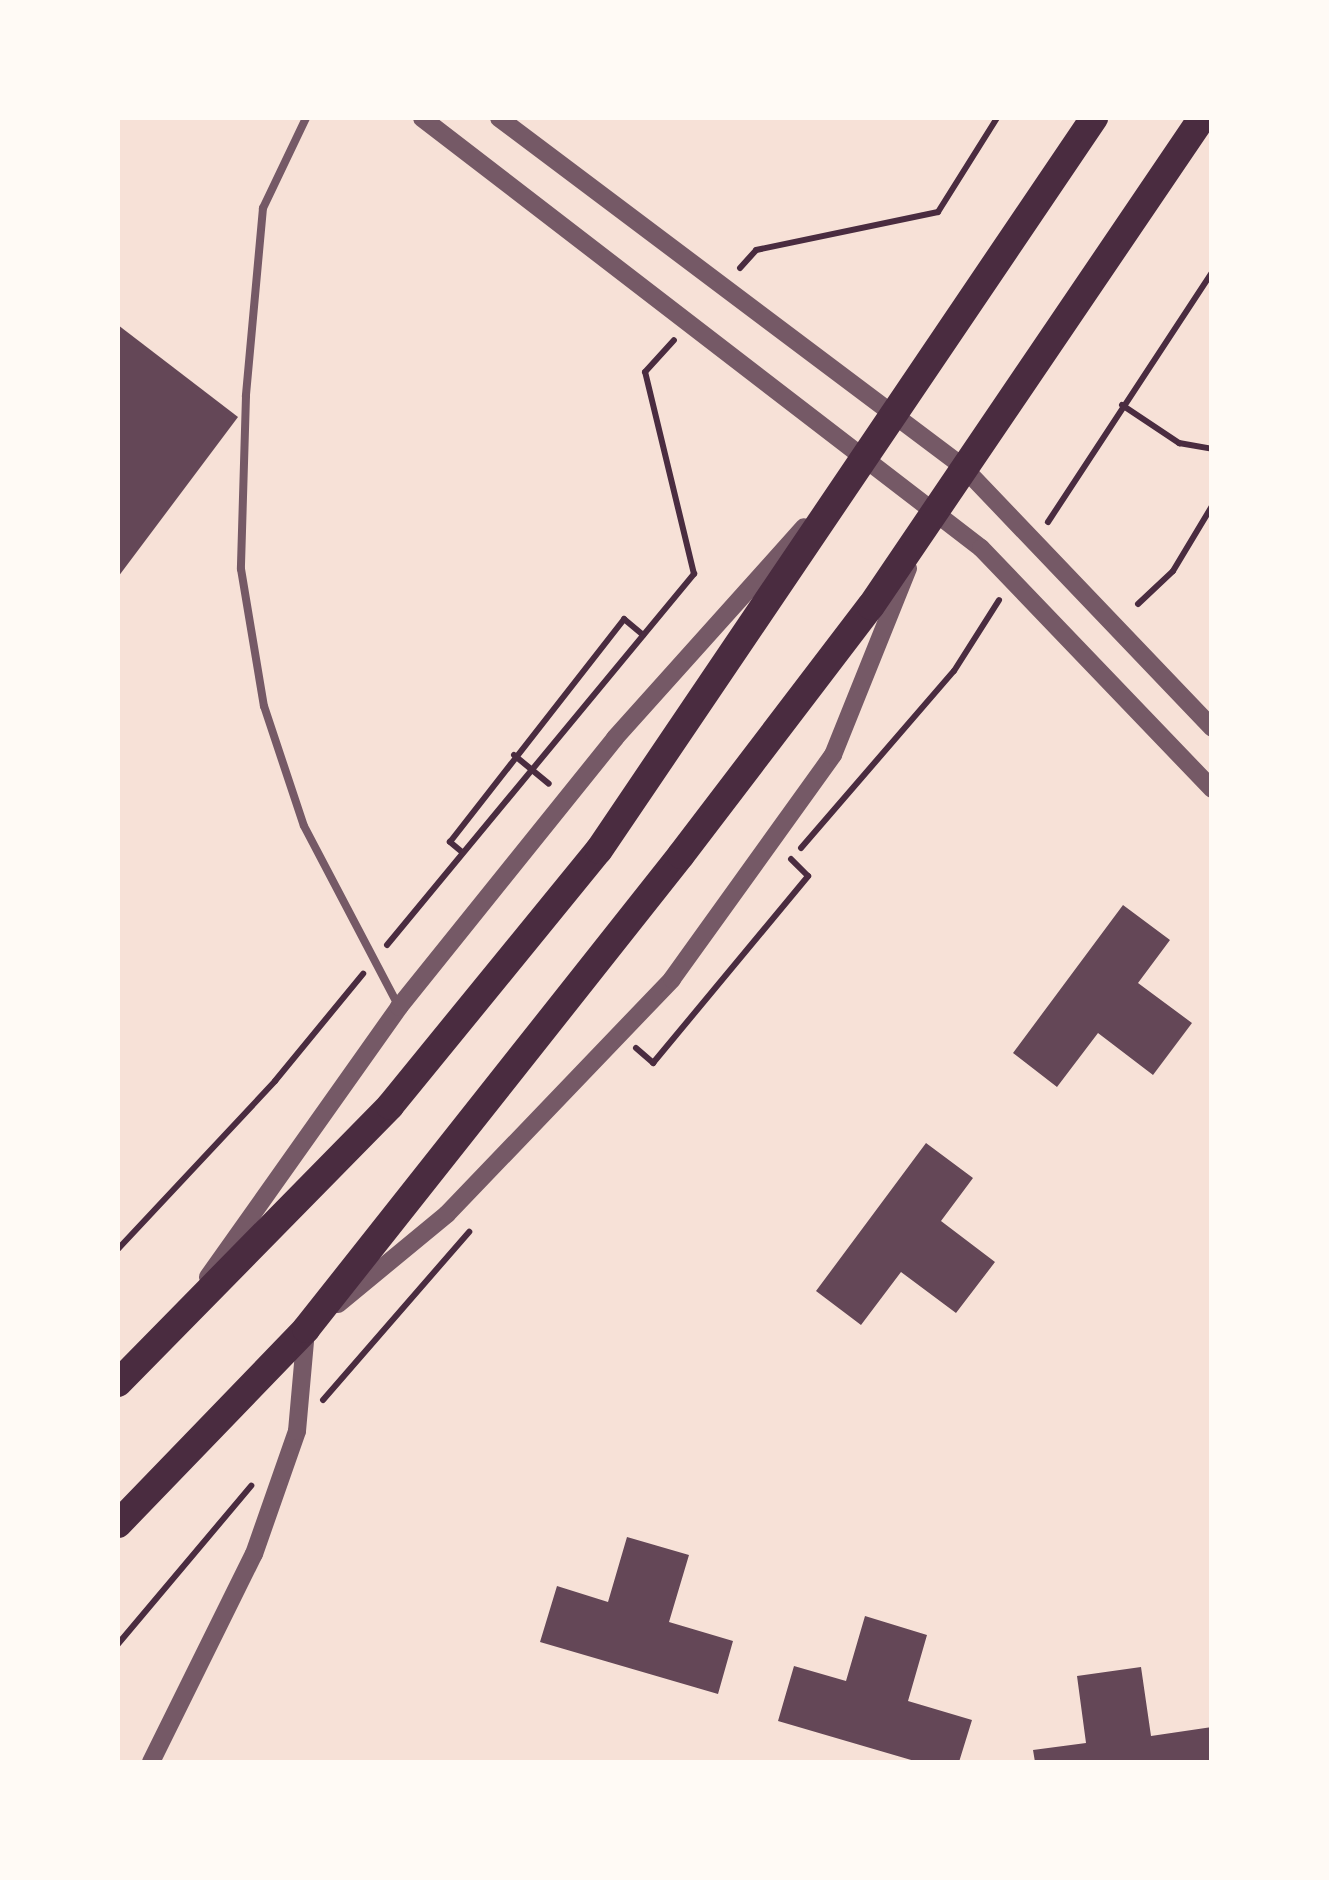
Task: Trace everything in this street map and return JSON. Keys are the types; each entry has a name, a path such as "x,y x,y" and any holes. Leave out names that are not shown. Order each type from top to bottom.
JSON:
{"highway":[{"path":"118,1383 390,1106 599,850 1094,118"},
{"path":"118,1524 306,1329 848,637 1202,118"}],"street":[{"path":"422,118 981,548 1212,789"},
{"path":"499,118 724,285 892,419 962,466 1212,728"},
{"path":"172,1326 399,1007 614,738 865,460"},
{"path":"151,1762 254,1554 296,1431 306,1329 447,1214 672,979 833,755 932,510"}],"lane":[{"path":"306,118 263,208 246,396 241,569 264,706 304,826 399,1007"}],"path":[{"path":"724,285 756,250 938,212 997,118"},
{"path":"118,1249 275,1081 694,574 645,372 689,324"},
{"path":"1122,405 1179,443 1212,449"},
{"path":"1138,604 1173,571 1212,506"},
{"path":"462,852 450,842 514,755 624,619 643,635"},
{"path":"653,1063 808,876 791,859"}],"building":[{"path":"118,325 238,417 118,577"},
{"path":"1123,905 1170,940 1138,983 1192,1023 1153,1075 1098,1033 1057,1087 1013,1053"},
{"path":"926,1143 973,1178 941,1221 995,1262 956,1313 901,1272 861,1325 816,1291"},
{"path":"627,1537 689,1555 669,1622 733,1641 718,1694 540,1642 557,1586 608,1602"},
{"path":"865,1616 927,1635 908,1701 972,1720 959,1762 918,1762 778,1721 794,1666 846,1681"},
{"path":"1141,1667 1151,1736 1212,1727 1212,1762 1035,1762 1033,1750 1086,1743 1077,1676"}]}
